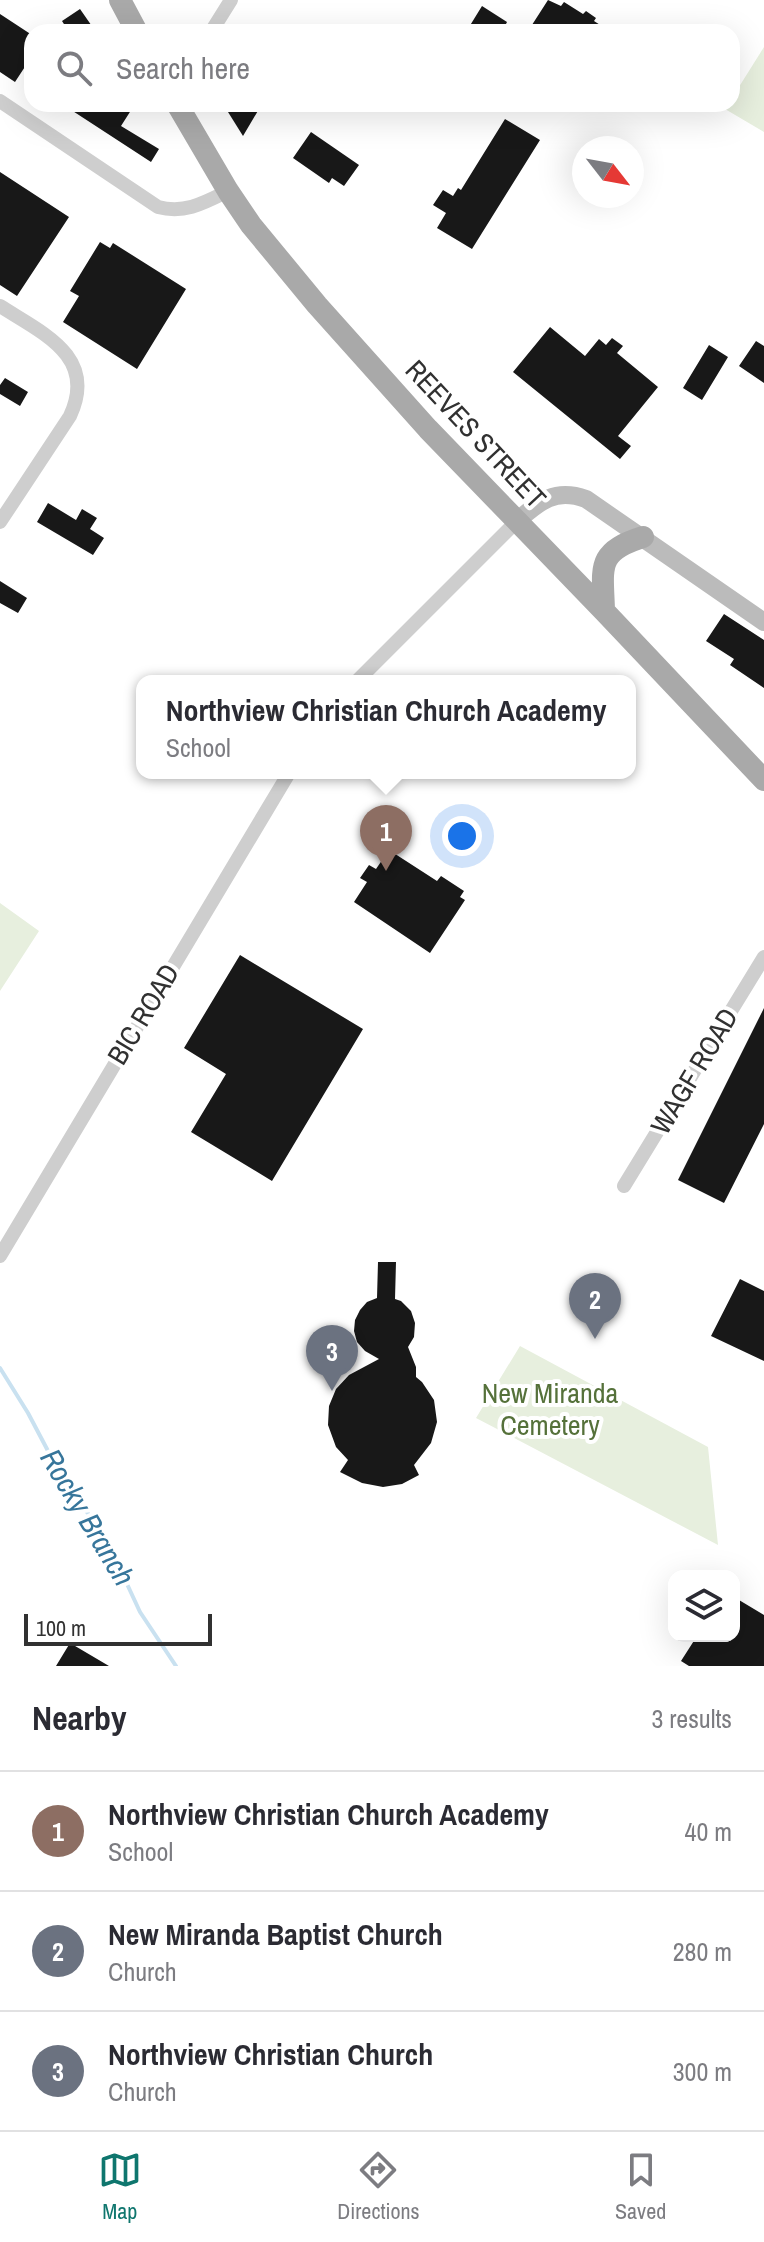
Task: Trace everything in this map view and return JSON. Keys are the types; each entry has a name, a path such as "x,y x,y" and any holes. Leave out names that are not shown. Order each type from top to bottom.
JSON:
{"main road":[{"path":"120,0 133,24"},
{"name":"REEVES STREET","path":"182,112 251,225 327,316 428,429 764,780"},
{"path":"517,521 538,502 559,495 577,496 595,504 764,622"},
{"path":"604,611 605,561 617,547 643,537"}],"street":[{"path":"216,24 231,0"},
{"path":"0,101 158,207 184,210 228,191"},
{"path":"0,306 60,346 74,368 78,386 70,416 0,522"},
{"path":"363,675 517,521"},
{"name":"BIC ROAD","path":"0,1256 285,779"},
{"name":"WAGF ROAD","path":"624,1186 764,957"}],"green space":[{"path":"764,47 764,132 730,112 740,112 740,85"},
{"path":"0,903 39,931 0,991"},
{"name":"New Miranda Cemetery","path":"520,1346 708,1447 718,1545 476,1418"}],"building":[{"path":"548,0 561,6 564,2 583,14 586,11 599,24 533,24"},
{"path":"482,6 507,22 506,24 471,24"},
{"path":"80,9 90,24 64,24 62,21"},
{"path":"0,14 24,30 24,68 15,82 0,72"},
{"path":"74,112 130,112 121,126 159,149 151,162"},
{"path":"228,112 257,112 243,136"},
{"path":"505,119 540,140 472,249 437,228 446,213 433,205 443,190 453,196 458,188 461,190"},
{"path":"311,132 359,165 344,186 332,178 329,183 293,158"},
{"path":"0,172 69,217 17,296 0,285"},
{"path":"100,242 110,248 113,243 186,289 137,369 63,322 79,296 70,291"},
{"path":"550,327 585,356 599,339 606,345 612,338 623,346 617,353 658,387 618,436 631,446 620,459 513,372"},
{"path":"756,341 764,346 764,383 739,366"},
{"path":"709,345 728,357 702,400 683,388"},
{"path":"5,378 28,392 20,406 0,394 0,385"},
{"path":"48,503 76,520 82,509 97,518 90,529 104,538 93,555 37,522"},
{"path":"0,581 27,598 18,613 0,603"},
{"path":"724,614 764,640 764,688 730,665 734,659 706,641"},
{"path":"389,850 437,881 441,876 464,891 460,897 465,900 430,953 354,902 367,882 360,878 369,865 376,869"},
{"path":"240,955 363,1029 272,1181 191,1132 226,1074 184,1048"},
{"path":"764,1008 764,1124 724,1203 678,1180"},
{"path":"378,1262 396,1262 395,1299 411,1311 415,1323 414,1337 408,1347 416,1367 416,1377 434,1400 437,1422 431,1443 414,1465 419,1475 402,1484 383,1487 362,1483 340,1472 348,1460 336,1447 328,1425 329,1406 336,1389 349,1375 379,1359 365,1351 357,1342 354,1331 360,1310 367,1302 377,1298"},
{"path":"740,1279 764,1291 764,1361 711,1336"},
{"path":"740,1601 764,1615 764,1666 689,1666 681,1661 693,1642 740,1642"},
{"path":"70,1643 109,1666 56,1666"}],"waterway":[{"name":"Rocky Branch","path":"0,1368 57,1468 108,1543 140,1612 176,1666"}],"place":[{"name":"Northview Christian Church Academy","path":"386,871"},
{"name":"New Miranda Baptist Church","path":"595,1339"},
{"name":"Northview Christian Church","path":"332,1391"}]}
